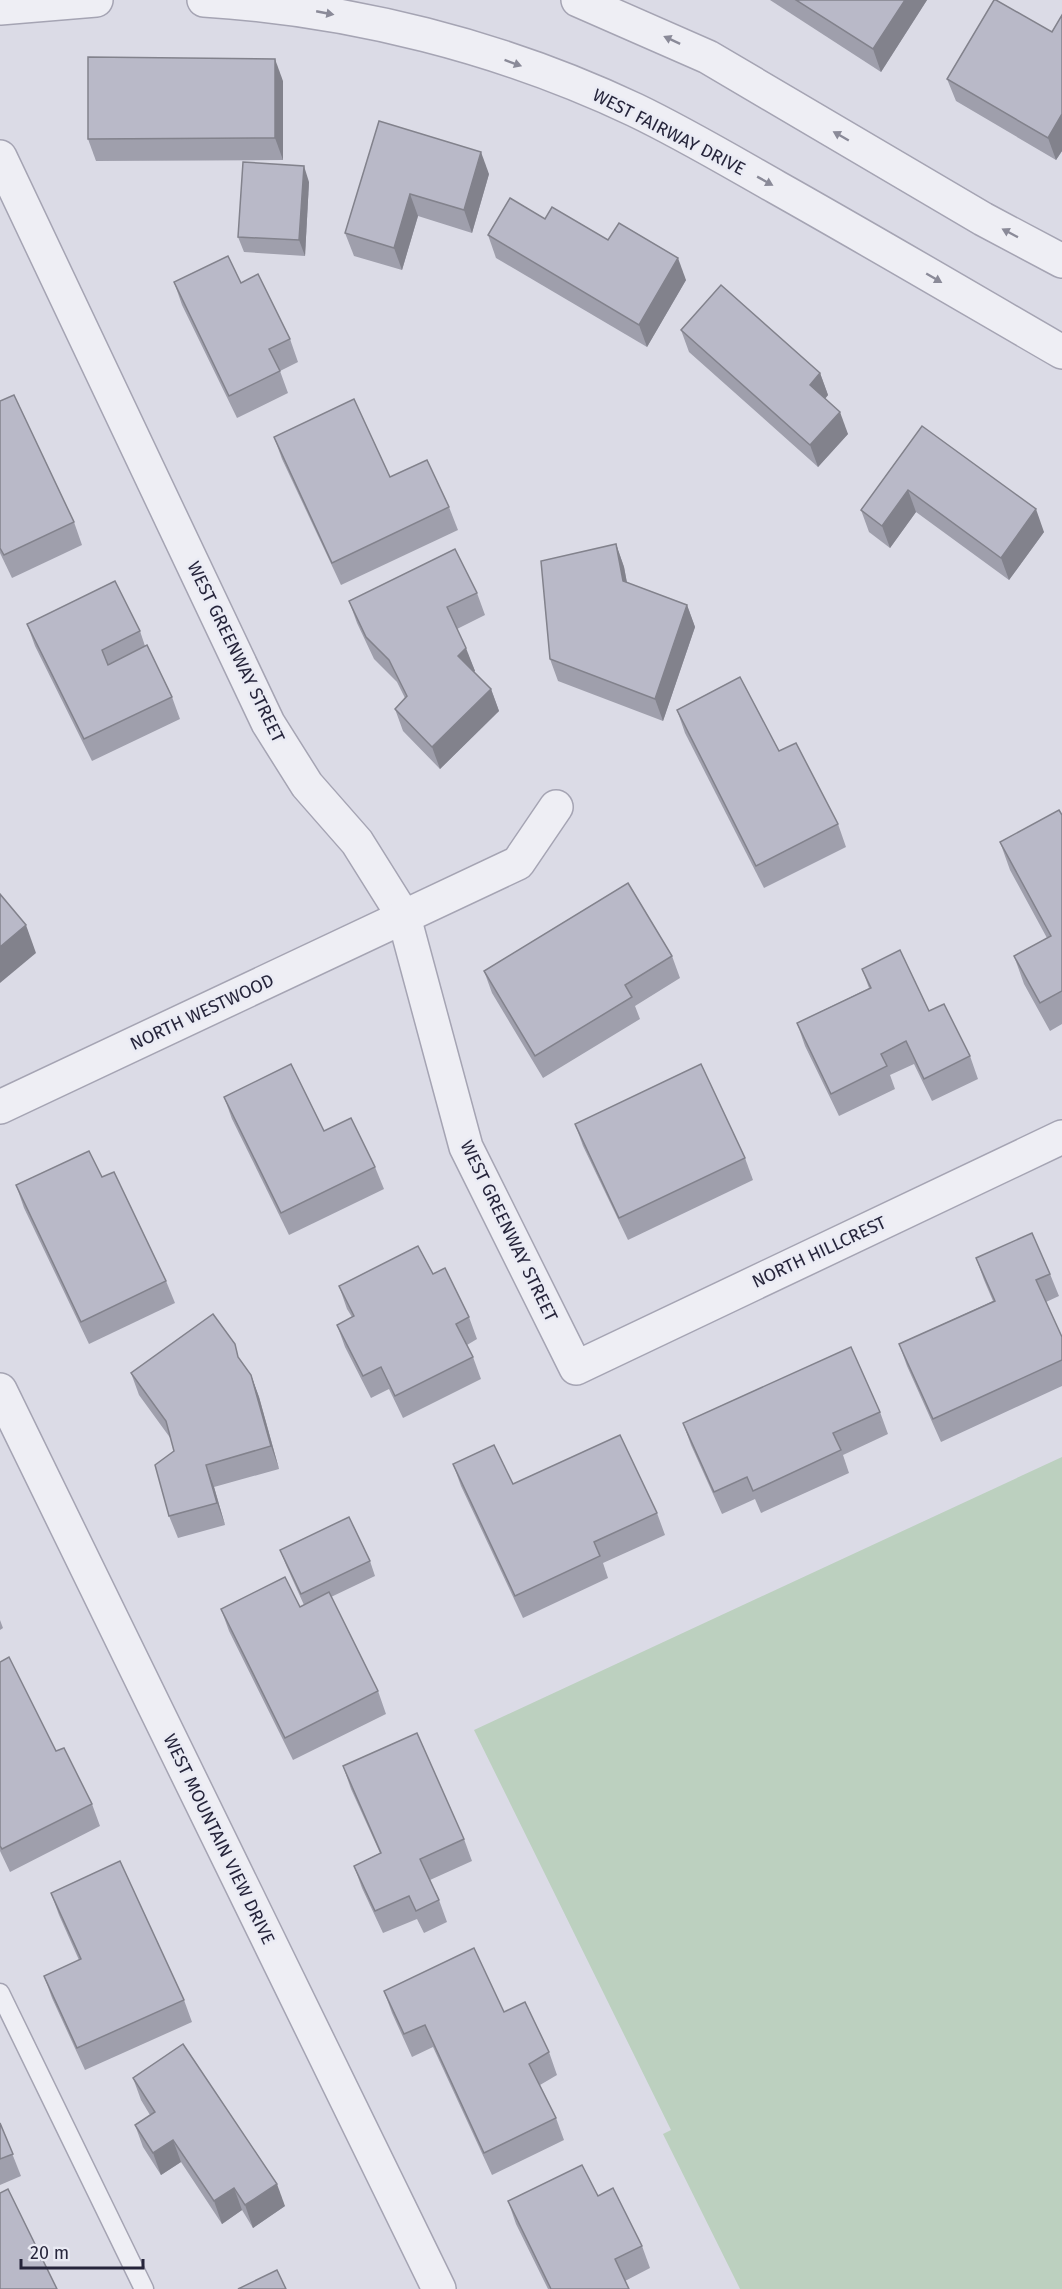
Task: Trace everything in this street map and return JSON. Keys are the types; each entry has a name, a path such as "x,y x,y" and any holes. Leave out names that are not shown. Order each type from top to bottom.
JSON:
{"street":[{"path":"0,8 96,0"},
{"name":"WEST FAIRWAY DRIVE","path":"204,0 312,11 404,29 479,50 575,85 635,110 705,147 1062,352"},
{"path":"578,0 708,57 983,219 1062,261"},
{"name":"WEST GREENWAY STREET","path":"0,157 268,723 307,784 357,842 404,917 466,1147 576,1368"},
{"name":"NORTH WESTWOOD","path":"0,1107 518,863 556,807"},
{"name":"NORTH HILLCREST","path":"576,1368 1062,1137"},
{"name":"WEST MOUNTAIN VIEW DRIVE","path":"0,1390 439,2289"}],"lane":[{"path":"0,1993 144,2289"}],"green space":[{"path":"1062,1457 1062,2289 740,2289 663,2134 671,2130 474,1730"}],"building":[{"path":"796,0 905,0 873,49"},
{"path":"994,0 1052,32 1062,15 1062,114 1048,138 947,79"},
{"path":"88,57 275,59 275,138 88,139"},
{"path":"379,121 481,152 464,210 410,194 394,248 345,233"},
{"path":"243,162 304,166 299,240 238,237"},
{"path":"510,198 545,219 552,207 608,240 619,223 678,258 639,325 488,235"},
{"path":"228,256 241,283 258,274 290,339 269,349 280,371 229,396 174,282"},
{"path":"721,285 820,373 810,385 840,412 810,445 681,330"},
{"path":"14,395 74,522 4,555 0,548 0,401"},
{"path":"354,399 390,477 427,460 449,507 332,563 274,437"},
{"path":"922,426 1036,509 1001,558 908,490 882,526 861,510"},
{"path":"616,544 623,581 687,605 655,699 550,659 541,561"},
{"path":"455,549 477,593 447,607 466,648 458,656 491,689 432,747 395,709 407,696 389,660 366,637 349,601"},
{"path":"115,581 140,631 102,650 108,665 147,645 172,697 84,739 27,624"},
{"path":"740,677 779,751 796,743 838,824 756,866 677,710"},
{"path":"1059,810 1062,815 1062,991 1040,1003 1014,956 1051,936 1000,842"},
{"path":"628,883 672,956 625,985 632,997 535,1056 484,971"},
{"path":"0,894 26,925 0,947"},
{"path":"900,950 929,1011 944,1004 970,1056 924,1079 906,1041 881,1054 887,1066 831,1094 797,1023 871,988 862,969"},
{"path":"291,1064 324,1131 351,1118 375,1167 281,1213 224,1097"},
{"path":"701,1064 745,1158 619,1218 575,1124"},
{"path":"89,1151 102,1177 114,1172 166,1281 81,1322 16,1185"},
{"path":"1032,1233 1050,1274 1036,1280 1062,1337 1062,1360 933,1419 899,1344 995,1301 976,1258"},
{"path":"418,1246 433,1274 445,1268 469,1317 456,1324 473,1357 395,1396 381,1367 363,1376 337,1325 354,1316 339,1286"},
{"path":"213,1314 235,1344 238,1357 251,1375 271,1446 206,1465 217,1503 169,1516 155,1465 174,1451 166,1421 131,1373"},
{"path":"851,1347 880,1412 833,1433 841,1450 753,1491 747,1477 714,1492 683,1423"},
{"path":"620,1435 657,1513 594,1542 600,1556 515,1596 453,1464 494,1445 513,1484"},
{"path":"349,1517 370,1561 301,1594 280,1550"},
{"path":"285,1577 300,1607 329,1592 378,1691 285,1738 221,1609"},
{"path":"9,1657 56,1751 64,1748 92,1804 2,1849 0,1846 0,1662"},
{"path":"417,1733 464,1839 420,1859 439,1900 416,1911 409,1896 375,1911 354,1866 381,1853 343,1766"},
{"path":"120,1861 184,2000 77,2048 44,1976 81,1959 51,1893"},
{"path":"474,1948 504,2012 525,2002 549,2052 529,2064 556,2118 484,2153 425,2025 404,2034 384,1991"},
{"path":"183,2044 277,2184 245,2205 234,2188 214,2201 173,2140 153,2153 135,2125 155,2112 133,2078"},
{"path":"0,2123 13,2154 0,2159"},
{"path":"582,2165 598,2196 613,2188 642,2246 615,2259 629,2289 551,2289 508,2201"},
{"path":"8,2189 57,2289 0,2289 0,2193"},
{"path":"277,2270 286,2289 238,2289"}]}
